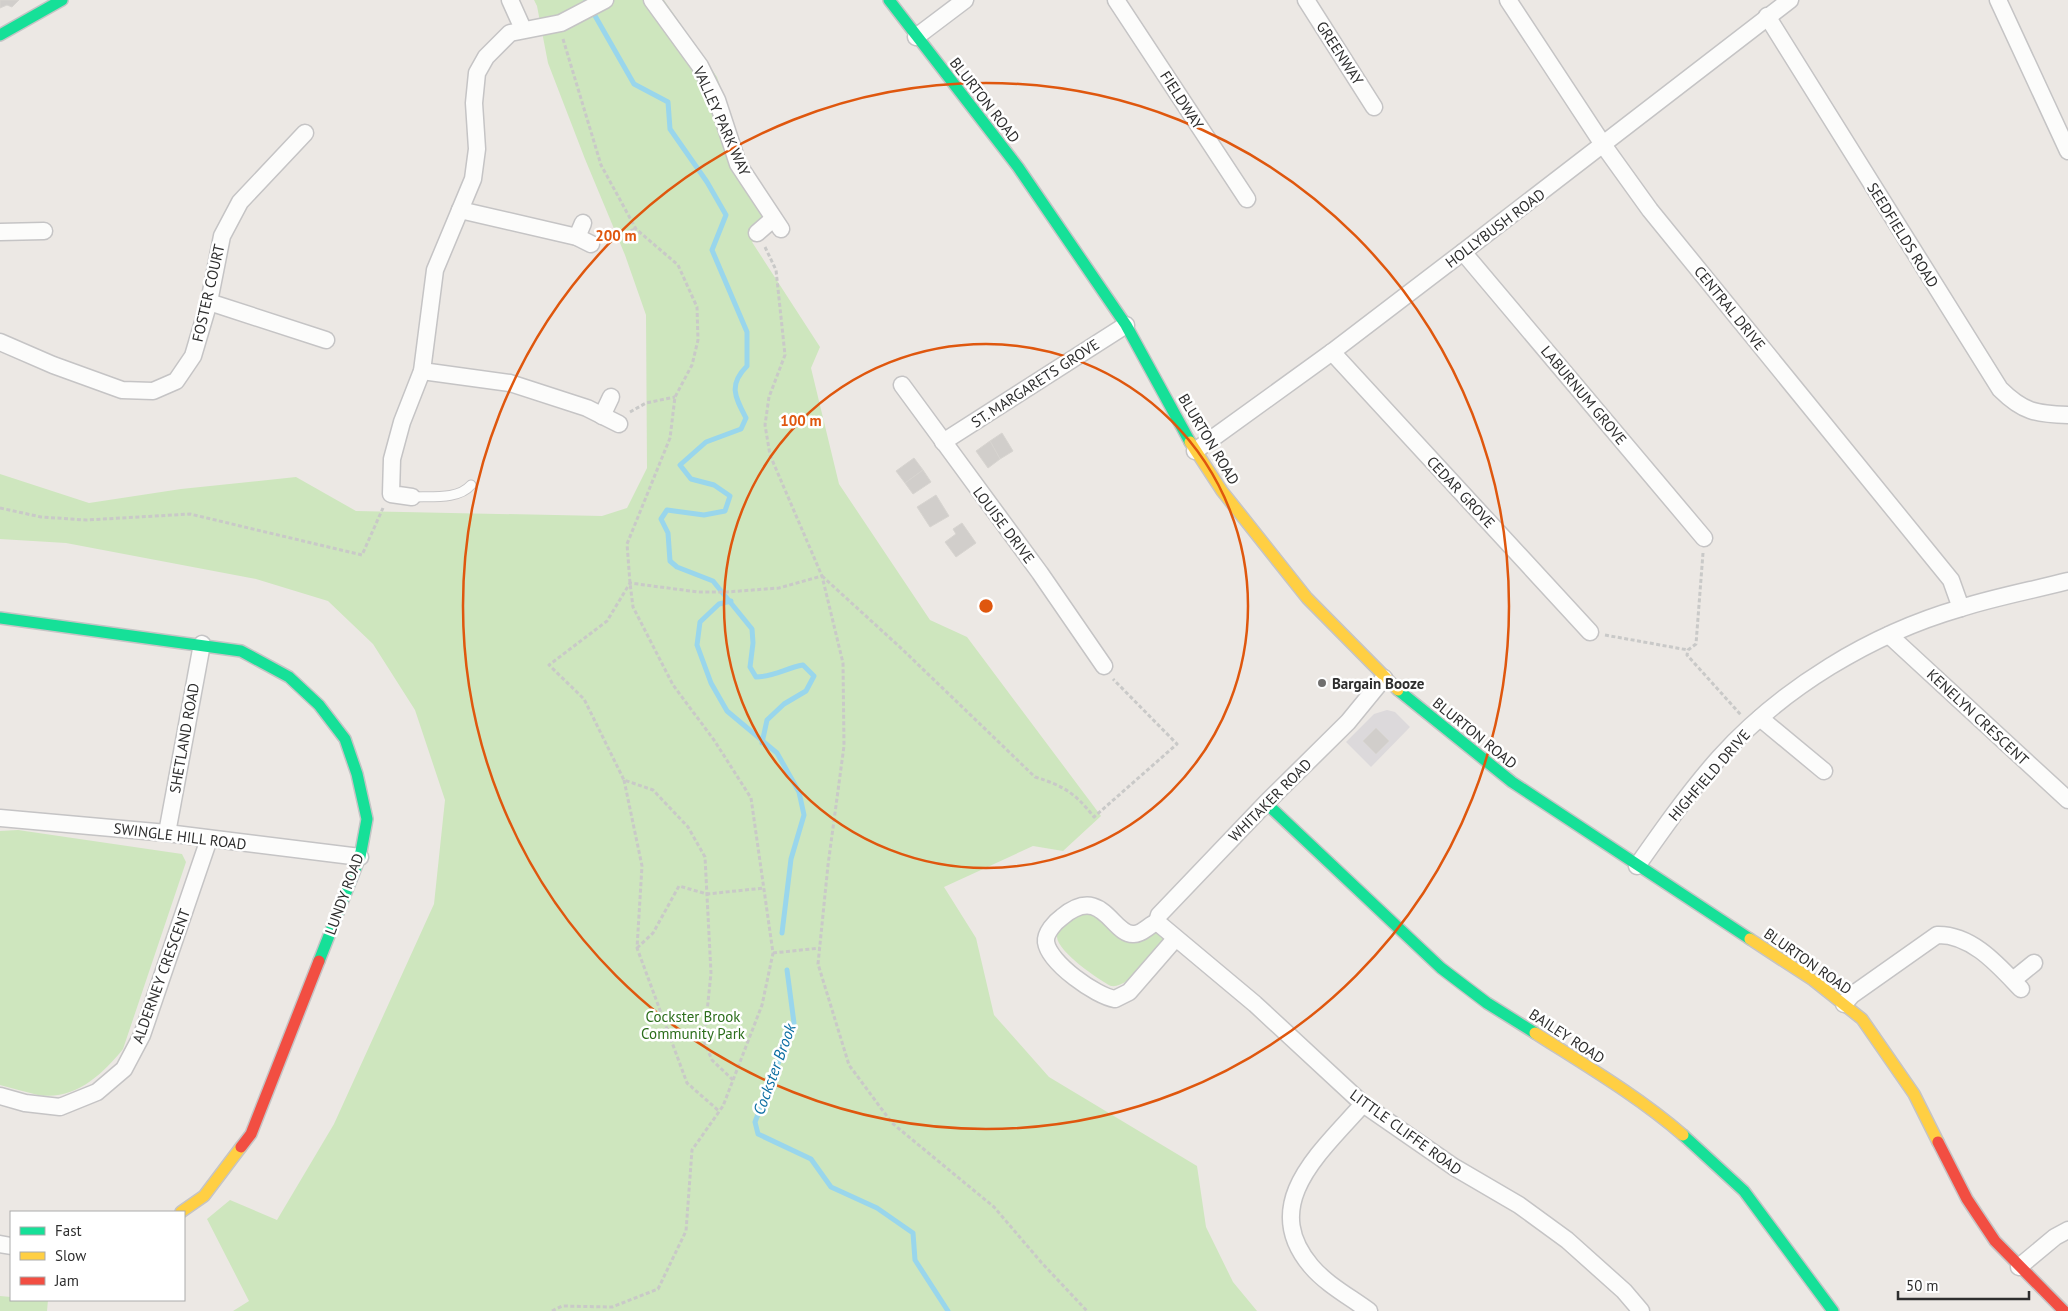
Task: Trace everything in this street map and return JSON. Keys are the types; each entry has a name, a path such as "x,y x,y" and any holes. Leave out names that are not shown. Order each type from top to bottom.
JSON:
{"street":[{"path":"0,35 62,0"},
{"path":"510,0 523,29"},
{"name":"VALLEY PARK WAY","path":"652,0 695,59 709,83 738,164 777,224 757,233"},
{"name":"BLURTON ROAD","path":"889,0 1018,167 1126,325 1195,451 1222,491 1308,598 1384,678 1454,737 1512,782 1813,980 1862,1019 1877,1038 1914,1094 1967,1199 1995,1241 2019,1267 2063,1306"},
{"path":"916,37 965,0"},
{"name":"FIELDWAY","path":"1116,0 1247,199"},
{"name":"GREENWAY","path":"1306,0 1374,106"},
{"name":"CENTRAL DRIVE","path":"1509,0 1604,146 1650,210 1952,580 1960,608"},
{"name":"HOLLYBUSH ROAD","path":"1195,451 1332,352 1604,146 1766,16 1790,0"},
{"path":"1998,0 2068,151"},
{"path":"412,497 391,494 392,459 402,422 422,371 436,270 473,179 477,149 474,103 477,74 486,56 510,33 560,23 602,2"},
{"name":"SEEDFIELDS ROAD","path":"1766,16 2000,389 2025,410 2041,414 2068,415"},
{"name":"FOSTER COURT","path":"0,342 53,365 122,390 153,391 176,381 192,356 209,302 222,236 240,202 305,134"},
{"path":"460,210 584,234"},
{"path":"0,232 44,231"},
{"name":"LABURNUM GROVE","path":"1463,252 1704,538"},
{"path":"209,302 326,340"},
{"name":"ST. MARGARETS GROVE","path":"943,442 1126,325"},
{"name":"CEDAR GROVE","path":"1332,352 1590,632"},
{"path":"422,371 510,383 573,403 619,424"},
{"name":"LOUISE DRIVE","path":"902,385 1040,573 1104,666"},
{"path":"602,416 611,397"},
{"name":"HIGHFIELD DRIVE","path":"1637,866 1685,798 1720,757 1755,722 1819,673 1889,635 1960,608 2068,582"},
{"name":"LUNDY ROAD","path":"0,618 202,644 241,651 289,677 319,705 345,739 357,774 367,819 360,857 251,1134 204,1196 182,1211"},
{"name":"KENELYN CRESCENT","path":"1889,635 2068,800"},
{"name":"SHETLAND ROAD","path":"167,833 202,644"},
{"name":"WHITAKER ROAD","path":"1157,922 1159,915 1266,803 1348,722 1384,678"},
{"path":"1755,722 1824,770"},
{"name":"BAILEY ROAD","path":"1266,803 1441,968 1487,1003 1592,1069 1666,1120 1710,1158 1750,1198 1833,1311"},
{"name":"SWINGLE HILL ROAD","path":"0,818 167,833 360,857"},
{"name":"ALDERNEY CRESCENT","path":"0,1096 25,1103 60,1107 97,1092 124,1069 142,1035 210,839"},
{"path":"1157,922 1140,933 1132,935 1124,931 1102,909 1083,907 1062,917 1049,930 1046,941 1048,949 1061,966 1095,992 1115,999 1129,992 1175,939"},
{"name":"LITTLE CLIFFE ROAD","path":"1157,922 1255,1004 1363,1104 1454,1167 1519,1204 1567,1240 1624,1292 1641,1311"},
{"path":"1844,1004 1852,995 1937,935 1946,935 1965,942 1985,954 2017,984 2034,963"},
{"path":"1363,1104 1311,1163 1296,1187 1290,1212 1292,1230 1300,1249 1312,1267 1369,1311"},
{"path":"2019,1267 2055,1237 2068,1230"}],"lane":[{"path":"412,497 456,494 466,490 471,485"}],"path":[{"path":"552,1311 562,1306 612,1307 658,1289 686,1231 692,1150 719,1111 733,1080 762,1005 773,953 751,798 714,740 673,685 633,607 630,583 627,544 670,438 674,397 692,365 698,340 697,307 678,265 636,228 601,165 565,48 560,23"},
{"path":"584,234 636,228"},
{"path":"757,233 776,270 785,355 770,397 766,424 770,455 822,576 843,664 844,746 828,865 818,964 850,1065 892,1123 994,1207 1041,1262 1087,1311"},
{"path":"619,424 627,414 646,403 674,397"},
{"path":"0,508 41,517 86,520 190,514 362,555 380,512"},
{"path":"1590,632 1688,650 1696,644 1704,538"},
{"path":"630,583 698,592 727,592 779,588 822,576"},
{"path":"822,576 902,649 1035,777 1060,785 1080,799 1094,817 1177,744 1116,682 1104,666"},
{"path":"630,583 607,621 549,665 584,699 624,780 642,866 637,948 687,1083 719,1111"},
{"path":"1688,650 1687,655 1755,722"},
{"path":"624,780 653,790 688,827 706,858 711,973 704,1041 712,1060 733,1080"},
{"path":"637,948 653,932 679,886 707,894 764,888"},
{"path":"773,953 820,948"}],"shaded area":[{"path":"1387,710 1395,712 1410,727 1371,767 1346,742 1374,714"}],"green space":[{"name":"Cockster Brook Community Park","path":"534,0 664,0 717,77 741,147 760,189 781,219 752,242 820,347 811,368 839,484 930,620 967,637 1101,816 1063,851 1033,846 944,887 976,938 994,1015 1049,1077 1197,1166 1206,1227 1233,1282 1257,1311 233,1311 249,1301 207,1219 230,1200 277,1220 334,1124 434,904 445,800 415,710 373,644 328,601 256,579 66,543 0,539 0,474 89,503 181,489 296,477 356,511 602,516 627,508 647,468 646,315 625,255 548,63 537,6"},
{"path":"18,830 182,854 186,862 123,1049 106,1068 86,1084 64,1094 51,1096 38,1095 0,1085 0,831"},
{"path":"1088,910 1123,933 1156,928 1168,936 1134,975 1118,985 1111,986 1071,958 1059,943 1057,937 1063,924"},
{"path":"0,1296 10,1297 10,1301 48,1301 47,1311 0,1311"}],"building":[{"path":"0,0 19,0 12,7 7,5 0,8"},
{"path":"1002,433 1013,451 1000,459 990,441"},
{"path":"990,441 1000,459 988,468 976,451"},
{"path":"914,458 923,470 905,483 896,471"},
{"path":"923,470 931,482 913,494 905,483"},
{"path":"936,495 949,516 930,527 917,507"},
{"path":"962,523 976,543 956,557 945,542 956,534 953,529"},
{"path":"1376,728 1389,741 1376,754 1363,741"}],"waterway":[{"path":"586,0 634,84 668,102 670,129 707,182 726,215 712,250 747,332 747,366 737,379 735,385 736,397 746,418 741,429 706,442 680,465 691,479 714,485 730,496 725,511 704,515 667,510 661,519 668,533 670,561 677,567 713,581 752,629 753,643 750,667 756,677 768,676 803,665 814,676 806,691 784,704 767,720 762,743"},
{"name":"Cockster Brook","path":"731,601 719,604 700,622 697,645 711,683 727,711 777,753 799,792 804,815 791,859 782,933"},
{"name":"Cockster Brook","path":"787,970 794,1023 755,1122 758,1134 811,1159 831,1187 877,1208 913,1233 915,1260 948,1311"}],"traffic: fast":[{"path":"0,35 62,0"},
{"path":"889,0 1018,167 1126,325 1190,442"},
{"path":"0,618 241,651 289,677 319,705 345,739 357,774 367,819 360,857 319,961"},
{"path":"1398,690 1512,782 1750,939"},
{"path":"1266,803 1441,968 1487,1003 1535,1033"},
{"path":"1683,1135 1744,1191 1833,1311"}],"traffic: slow":[{"path":"1190,442 1222,491 1307,598 1398,690"},
{"path":"1750,939 1813,980 1862,1019 1914,1094 1938,1142"},
{"path":"1535,1033 1630,1094 1683,1135"},
{"path":"182,1211 204,1196 241,1147"}],"traffic: jam":[{"path":"241,1147 251,1134 319,961"},
{"path":"1938,1142 1967,1199 1995,1241 2064,1311"}],"place":[{"name":"Bargain Booze","path":"1322,683"}]}
